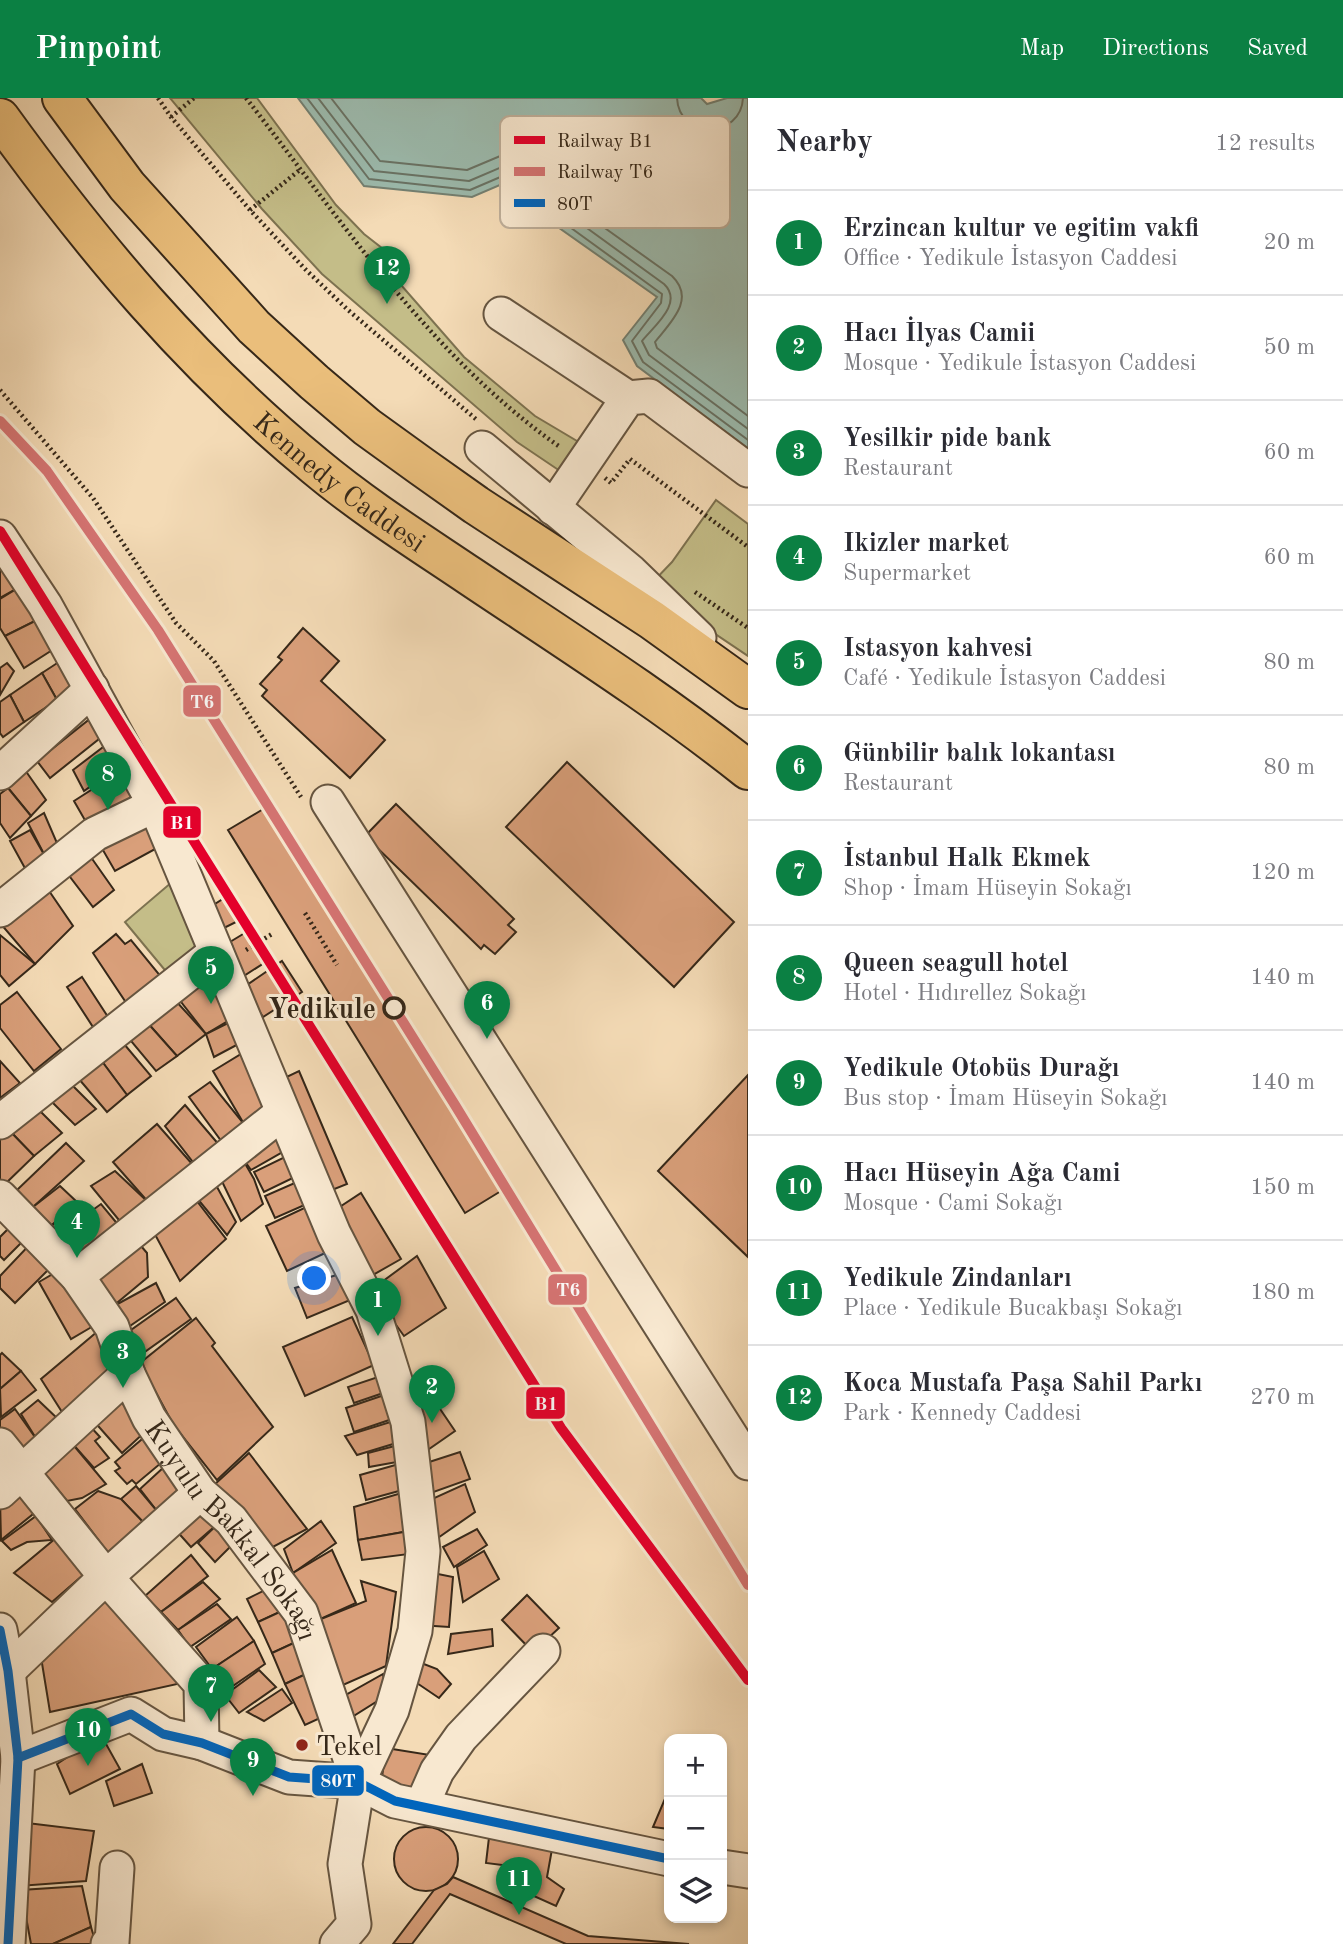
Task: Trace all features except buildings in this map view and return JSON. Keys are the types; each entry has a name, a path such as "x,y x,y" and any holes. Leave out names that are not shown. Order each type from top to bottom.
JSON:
{"highway":[{"name":"Kennedy Caddesi","path":"62,98 127,186 254,327 325,391 367,426 476,505 652,620 748,687"},
{"name":"Kennedy Caddesi","path":"0,118 63,205 132,289 196,359 260,419 370,508 590,654 748,769"}],"street":[{"path":"501,314 628,398 649,396 748,470"},
{"path":"553,508 628,398"},
{"path":"481,435 553,508 631,572 748,687"},
{"path":"0,537 45,605 155,804 334,1234 373,1310 408,1422 423,1552 415,1631 392,1710 358,1782 345,1864 354,1924 337,1944"},
{"path":"0,773 92,689"},
{"path":"317,803 748,1463"},
{"path":"0,910 95,834 155,804"},
{"path":"0,1122 216,952"},
{"path":"78,1276 282,1113"},
{"name":"Kuyulu Bakkal Sokağı","path":"0,1197 78,1276 112,1327 128,1374 149,1418 200,1493 232,1520 301,1613 358,1782"},
{"path":"12,1482 128,1374"},
{"path":"0,1445 12,1482 106,1577 201,1684 202,1743"},
{"path":"8,1671 106,1577 200,1493"},
{"path":"0,1630 8,1671 18,1758 8,1817 8,1944"},
{"path":"422,1805 437,1771 461,1737 543,1651"},
{"path":"18,1758 131,1714 163,1734 202,1743 289,1777 358,1782 395,1801 664,1858"},
{"path":"108,1944 112,1942 117,1868"},
{"path":"727,1868 748,1871"}],"path":[{"path":"159,98 250,210 305,269 481,435"},
{"path":"172,117 194,98"},
{"path":"246,98 388,280 461,365 547,438 611,482 630,459 748,547"},
{"path":"250,210 301,169"},
{"path":"0,390 93,498 176,623 214,661 317,803"},
{"path":"689,587 748,628"},
{"path":"305,913 337,965"}],"shaded area":[{"path":"170,98 257,98 336,205 364,234 405,266 394,277 464,357 535,416 582,444 560,471 517,442 322,274 262,209"},
{"path":"716,500 748,524 748,656 647,588 672,562"},
{"path":"172,882 207,944 169,975 125,922"}],"water":[{"path":"298,98 701,98 707,104 727,98 748,98 748,449 637,366 623,340 657,297 559,228 730,228 730,116 500,116 500,185 472,197 364,186"}],"rail line":[{"name":"T6","path":"0,421 47,471 158,630 455,1105 748,1585"},
{"name":"B1","path":"0,531 561,1428 748,1680"}],"transit line":[{"name":"80T","path":"0,1630 8,1671 18,1758 8,1944"},
{"name":"80T","path":"18,1758 131,1714 163,1734 202,1743 289,1777 358,1782 395,1801 664,1858"}],"place":[{"name":"Koca Mustafa Paşa Sahil Parkı","path":"387,304"},
{"name":"Queen seagull hotel","path":"108,810"},
{"name":"Istasyon kahvesi","path":"211,1004"},
{"name":"Yedikule","path":"394,1008"},
{"name":"Günbilir balık lokantası","path":"487,1039"},
{"name":"Ikizler market","path":"77,1258"},
{"name":"Erzincan kultur ve egitim vakfi","path":"378,1336"},
{"name":"Yesilkir pide bank","path":"123,1388"},
{"name":"Hacı İlyas Camii","path":"432,1423"},
{"name":"İstanbul Halk Ekmek","path":"211,1722"},
{"name":"Tekel","path":"302,1745"},
{"name":"Hacı Hüseyin Ağa Cami","path":"88,1766"},
{"name":"Yedikule Otobüs Durağı","path":"253,1796"},
{"name":"Yedikule Zindanları","path":"519,1915"}]}
